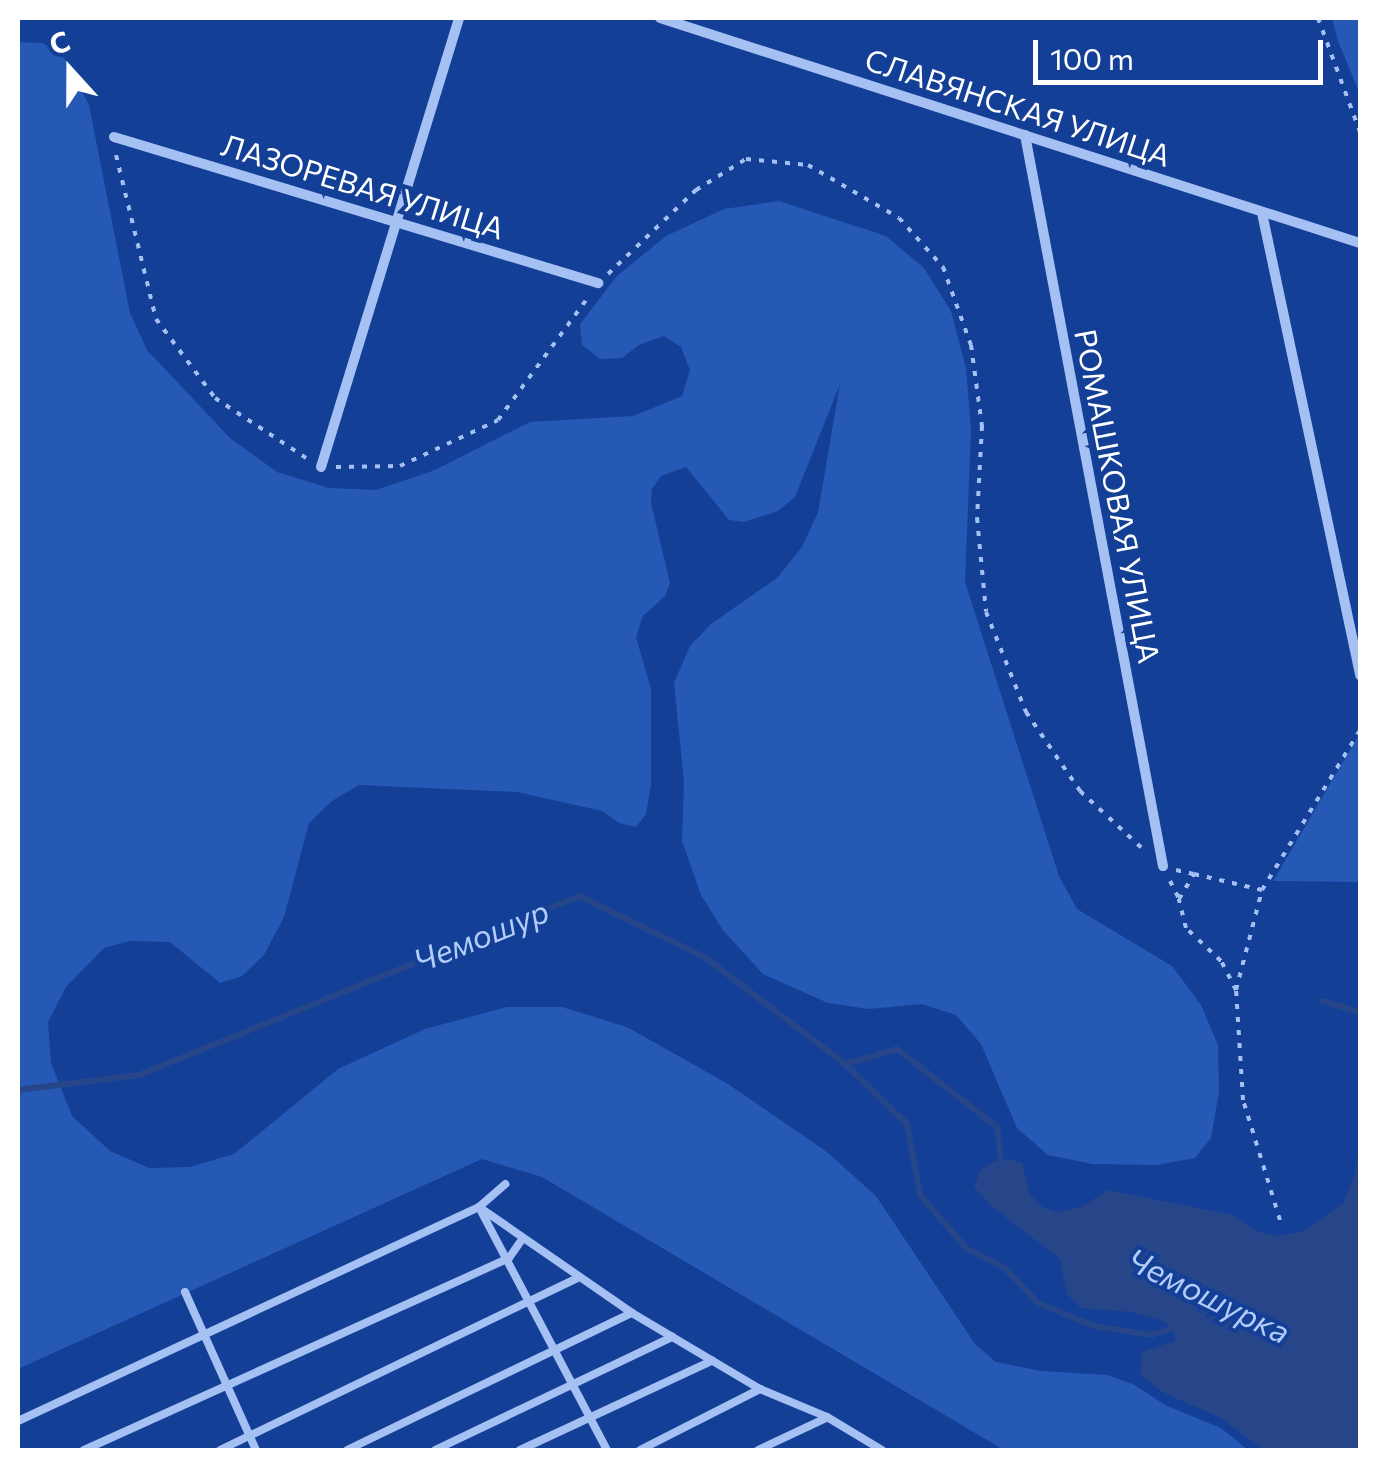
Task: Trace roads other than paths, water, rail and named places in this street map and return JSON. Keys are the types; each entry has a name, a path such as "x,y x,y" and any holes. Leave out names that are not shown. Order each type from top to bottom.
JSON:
{"street":[{"path":"321,467 459,18"},
{"name":"СЛАВЯНСКАЯ УЛИЦА","path":"660,18 1360,243"},
{"name":"РОМАШКОВАЯ УЛИЦА","path":"1025,135 1163,866"},
{"name":"ЛАЗОРЕВАЯ УЛИЦА","path":"114,136 598,283"},
{"path":"1262,213 1360,676"}],"lane":[{"path":"18,1422 479,1207 504,1184"},
{"path":"479,1207 521,1240 632,1313 760,1388 827,1417 881,1450"},
{"path":"479,1207 510,1258 607,1450"},
{"path":"84,1450 510,1258 521,1240"},
{"path":"220,1450 577,1278"},
{"path":"185,1292 256,1450"},
{"path":"347,1450 632,1313"},
{"path":"435,1450 672,1337"},
{"path":"520,1450 712,1361"},
{"path":"640,1450 760,1388"},
{"path":"758,1450 827,1417"}],"water":[{"name":"Чемошурка","path":"1360,1138 1360,1450 1262,1450 1223,1419 1162,1392 1140,1374 1142,1352 1175,1341 1173,1329 1161,1320 1130,1312 1081,1308 1067,1294 1060,1259 992,1207 974,1187 979,1172 992,1162 1010,1159 1022,1163 1030,1194 1041,1206 1057,1212 1081,1207 1108,1190 1233,1215 1258,1232 1280,1236 1304,1231 1343,1203 1356,1171"}],"waterway":[{"name":"Чемошур","path":"18,1090 139,1075 579,896 706,958 845,1064 897,1049 997,1127 1002,1166"},
{"path":"1322,1001 1360,1012"},
{"path":"846,1065 907,1124 920,1195 967,1249 1005,1268 1038,1303 1094,1326 1152,1335 1180,1326"}]}
